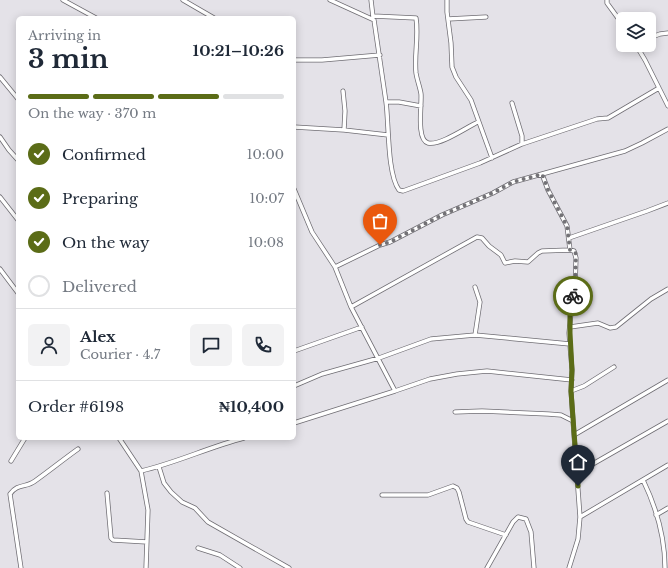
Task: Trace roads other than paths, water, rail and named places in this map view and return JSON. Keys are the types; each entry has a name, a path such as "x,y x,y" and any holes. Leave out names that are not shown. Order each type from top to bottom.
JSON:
{"street":[{"path":"62,0 92,16"},
{"path":"183,0 211,16"},
{"path":"330,0 374,18 416,18 416,73 421,94 421,135 426,143 451,137 478,122"},
{"path":"370,0 380,55 392,172 399,190 403,191 453,173 492,158 522,144 597,120 608,118 659,88"},
{"path":"447,0 452,67 456,77 471,100 492,158"},
{"path":"607,0 616,14"},
{"path":"448,20 486,17"},
{"path":"656,35 668,33"},
{"path":"640,52 668,106"},
{"path":"296,60 322,60 380,55"},
{"path":"0,78 16,97"},
{"path":"343,91 345,111 344,130"},
{"path":"386,102 399,102 421,106"},
{"path":"512,103 522,136 522,144"},
{"path":"296,127 344,130 388,135"},
{"path":"334,267 380,245 390,242 442,215 493,193 513,182 625,151 642,144 668,129"},
{"path":"0,137 16,158"},
{"path":"542,174 548,190 567,226 570,250"},
{"path":"296,194 312,232 334,267 351,307 395,391"},
{"path":"0,198 16,218"},
{"path":"569,238 668,203"},
{"path":"351,307 477,238 482,238 489,246 501,255 505,263 515,261 528,262 542,251 574,251 576,258 575,290 571,310 570,327 571,391 580,517 578,539 569,568"},
{"path":"0,269 16,290"},
{"path":"475,287 480,302 475,336"},
{"path":"570,327 598,323 610,328 616,327 651,299 668,289"},
{"path":"296,349 362,327"},
{"path":"296,385 322,374 378,358 431,339 475,336 570,344"},
{"path":"571,391 584,386 614,367"},
{"path":"296,422 430,379 457,374 487,371 572,380"},
{"path":"574,435 668,380"},
{"path":"455,412 482,411 548,414 561,415 573,421"},
{"path":"577,473 668,420"},
{"path":"11,461 24,440"},
{"path":"120,440 141,471 148,510 146,568"},
{"path":"141,471 159,467 236,440"},
{"path":"21,568 10,494 14,489 22,485 33,483 78,449"},
{"path":"580,517 668,465"},
{"path":"159,467 164,483 182,502 195,508 208,522 289,568"},
{"path":"643,480 652,500 656,515 664,550 665,568"},
{"path":"382,495 428,496 454,486 459,492 468,522 506,535"},
{"path":"107,493 111,538 113,540 147,542"},
{"path":"656,515 668,508"},
{"path":"487,568 515,519 518,517 526,519 531,532 534,568"},
{"path":"198,548 220,556 240,568"}]}
